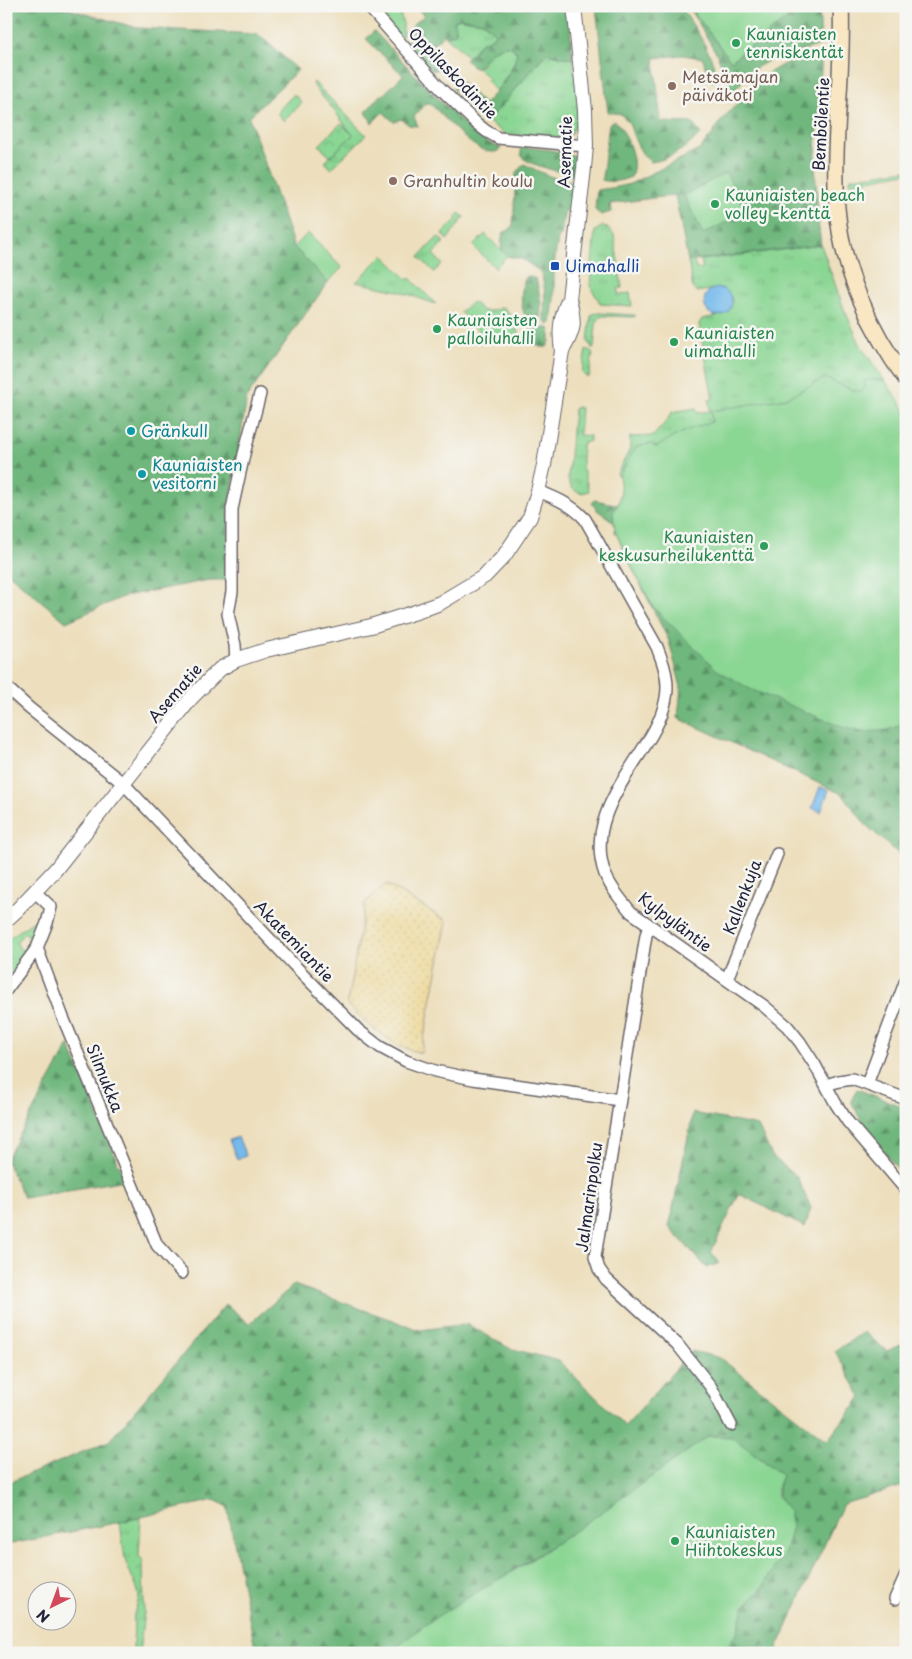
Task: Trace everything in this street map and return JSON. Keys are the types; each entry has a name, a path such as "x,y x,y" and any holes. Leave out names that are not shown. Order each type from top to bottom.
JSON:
{"main road":[{"name":"Bembölentie","path":"841,6 842,38 836,175 837,209 842,239 856,285 869,316 881,340 906,379"}],"street":[{"name":"Oppilaskodintie","path":"368,6 441,89 486,131 498,138 586,146"},
{"name":"Asematie","path":"6,920 55,870 192,696 220,669 236,660 266,650 371,626 440,603 469,584 480,568 511,533 538,491 562,352 559,334 562,314 569,299 586,146 585,110 574,6"},
{"path":"236,660 235,645 228,614 232,592 232,510 260,394"},
{"name":"Kylpyläntie","path":"538,491 570,505 586,519 657,647 664,666 667,687 664,709 655,730 608,808 601,828 600,848 605,873 616,894 631,912 727,979 787,1026 800,1042 851,1126 906,1190"},
{"name":"Akatemiantie","path":"6,687 29,708 124,784 293,964 358,1030 380,1047 406,1061 435,1072 620,1100"},
{"name":"Kallenkuja","path":"727,979 777,854"},
{"path":"6,990 37,948 47,923 51,907 35,892"},
{"name":"Jalmarinpolku","path":"650,926 646,935 595,1252 596,1263 602,1274 612,1285 664,1332 689,1359 711,1387 731,1425"},
{"name":"Silmukka","path":"37,948 62,1015 157,1245 182,1273"},
{"path":"867,1084 906,980"},
{"path":"826,1085 852,1079 906,1099"},
{"path":"895,1600 906,1574"}],"green space":[{"path":"6,6 57,6 138,28 258,34 298,70 249,117 294,247 328,282 247,397 229,511 228,580 209,580 125,596 66,622 8,573 6,553"},
{"path":"373,6 399,6 402,10 400,13 403,35 400,37"},
{"path":"422,6 568,6 573,59 546,53 497,111 486,120 453,89 458,79 484,104 509,74 517,52 510,46 498,48 475,69 465,59 471,55 479,44 493,37 495,33 483,22 460,18 454,21 456,32 446,36 444,34 429,48 443,63 439,69 432,71 406,42 411,37 413,24 424,16 419,10"},
{"path":"596,6 680,6 708,52 719,83 708,80 703,58 682,55 654,58 661,122 692,123 701,134 672,155 651,162 643,155 629,123 621,114 608,112"},
{"path":"687,6 689,6 731,61 799,9 798,6 819,6 821,45 770,60 752,70 732,93 718,56"},
{"name":"Kauniaisten tenniskentät","path":"689,6 798,6 800,9 731,61"},
{"path":"459,18 483,22 495,33 493,37 479,44 471,56 467,56 446,36 451,35 454,21"},
{"path":"374,31 433,94 481,138 501,148 499,151 490,152 480,149 471,143 429,103 425,103 414,117 418,126 409,125 401,119 394,122 383,112 372,123 366,112 380,95 382,96 403,75 366,39"},
{"path":"501,46 510,46 517,53 515,62 497,92 486,81 488,78 477,67 482,65 486,56"},
{"path":"546,53 573,59 578,104 576,125 570,135 558,138 506,135 486,120 497,111"},
{"path":"822,54 815,166 821,245 688,261 675,195 610,204 611,212 601,215 595,210 597,190 630,184 699,150 721,121 763,76 786,63"},
{"path":"314,82 366,135 331,169 325,162 353,135 317,91"},
{"path":"294,94 302,103 284,121 278,114 278,111"},
{"path":"613,121 620,127 629,144 633,166 631,177 609,181 602,180 609,124"},
{"path":"341,123 353,135 330,157 319,145"},
{"path":"524,147 576,156 574,176 527,161 521,154 521,150"},
{"path":"524,164 549,176 573,183 571,205 564,214 561,235 558,238 554,265 554,298 551,323 548,325 544,319 545,292 542,275 537,269 522,259 507,256 502,251 503,233 513,225 516,173"},
{"path":"906,170 906,173 850,182 851,178"},
{"name":"Kauniaisten beach volley -kenttä","path":"726,173 746,212 703,234 684,195"},
{"path":"459,213 464,217 447,240 442,234 457,219 455,217"},
{"path":"603,226 608,228 614,235 622,288 618,289 619,295 630,293 632,306 600,304 591,288 595,231"},
{"path":"308,233 342,268 328,282 294,247"},
{"path":"485,234 507,256 495,268 473,246"},
{"path":"438,237 444,242 433,254 442,264 434,272 419,257"},
{"path":"821,245 844,309 861,346 902,406 623,481 617,474 630,449 630,437 653,436 666,422 672,412 696,408 697,413 710,411 709,400 713,399 699,324 702,319 722,315 716,289 696,292 693,289 688,261 694,261 696,269 703,268 701,260"},
{"path":"383,255 436,304 398,291 356,282"},
{"path":"527,276 536,279 540,295 541,306 538,322 532,322 527,318 522,305 522,289"},
{"path":"473,302 483,311 492,311 503,307 507,310 524,342 502,342 481,333 460,312"},
{"path":"599,313 636,316 600,317 596,324 594,348 592,348 588,341 591,316"},
{"path":"532,328 550,329 550,341 547,347 537,346 531,340 529,333"},
{"path":"586,350 593,353 589,377 582,373"},
{"name":"Kauniaisten keskusurheilukenttä","path":"825,378 861,392 865,387 864,380 884,380 906,411 906,723 888,730 862,732 842,727 750,689 717,670 653,607 615,531 613,514 618,505 621,491 619,476 636,447 649,444 657,447 683,432 712,422 711,411 786,398"},
{"path":"577,407 581,408 579,435 590,436 590,441 582,444 582,466 589,491 581,493 575,491 568,478 574,409"},
{"path":"595,500 618,505 622,500 906,680 906,860 866,825 842,794 678,718 681,687 669,641 615,531 614,522 597,510 592,503"},
{"path":"40,917 42,919 43,921 30,949 10,974 6,972 6,940","holes":["25,933 28,934 28,943 24,950 21,950 17,941"]},
{"path":"69,1045 125,1180 24,1198 6,1160"},
{"path":"857,1089 906,1108 906,1178 868,1134 851,1101"},
{"path":"693,1113 758,1126 772,1156 797,1177 811,1208 805,1227 739,1194 711,1252 720,1263 707,1268 669,1227"},
{"path":"294,1285 420,1330 467,1324 509,1348 559,1361 625,1426 692,1351 720,1358 827,1441 861,1397 835,1351 864,1332 887,1351 906,1342 906,1485 843,1504 777,1649 783,1653 722,1653 737,1633 744,1607 764,1586 770,1574 789,1511 778,1494 782,1475 732,1437 709,1436 582,1527 492,1584 397,1647 391,1653 256,1653 227,1506 214,1500 120,1522 6,1545 6,1479 8,1483 109,1441 226,1304 249,1324"},
{"name":"Kauniaisten Hiihtokeskus","path":"709,1436 732,1437 782,1475 777,1488 777,1496 789,1511 792,1527 784,1554 764,1586 744,1607 737,1633 722,1653 391,1653 406,1639 439,1615 551,1547"},
{"path":"141,1517 139,1556 143,1560 144,1612 139,1653 133,1653 134,1614 139,1598 125,1560 120,1522"}],"sand":[{"path":"386,884 447,921 421,1053 399,1046 370,1026 347,1004 365,903"}],"water":[{"path":"718,288 728,292 732,302 728,312 718,316 708,312 704,302 708,292"},
{"path":"820,787 829,790 821,812 812,808"},
{"path":"238,1137 246,1156 237,1159 229,1140"}],"place":[{"name":"Kauniaisten tenniskentät","path":"736,43"},
{"name":"Metsämajan päiväkoti","path":"672,86"},
{"name":"Granhultin koulu","path":"393,181"},
{"name":"Kauniaisten beach volley -kenttä","path":"715,204"},
{"name":"Uimahalli","path":"555,266"},
{"name":"Kauniaisten palloiluhalli","path":"437,329"},
{"name":"Kauniaisten uimahalli","path":"674,342"},
{"name":"Gränkull","path":"131,431"},
{"name":"Kauniaisten vesitorni","path":"142,474"},
{"name":"Kauniaisten keskusurheilukenttä","path":"764,546"},
{"name":"Kauniaisten Hiihtokeskus","path":"675,1541"}]}
